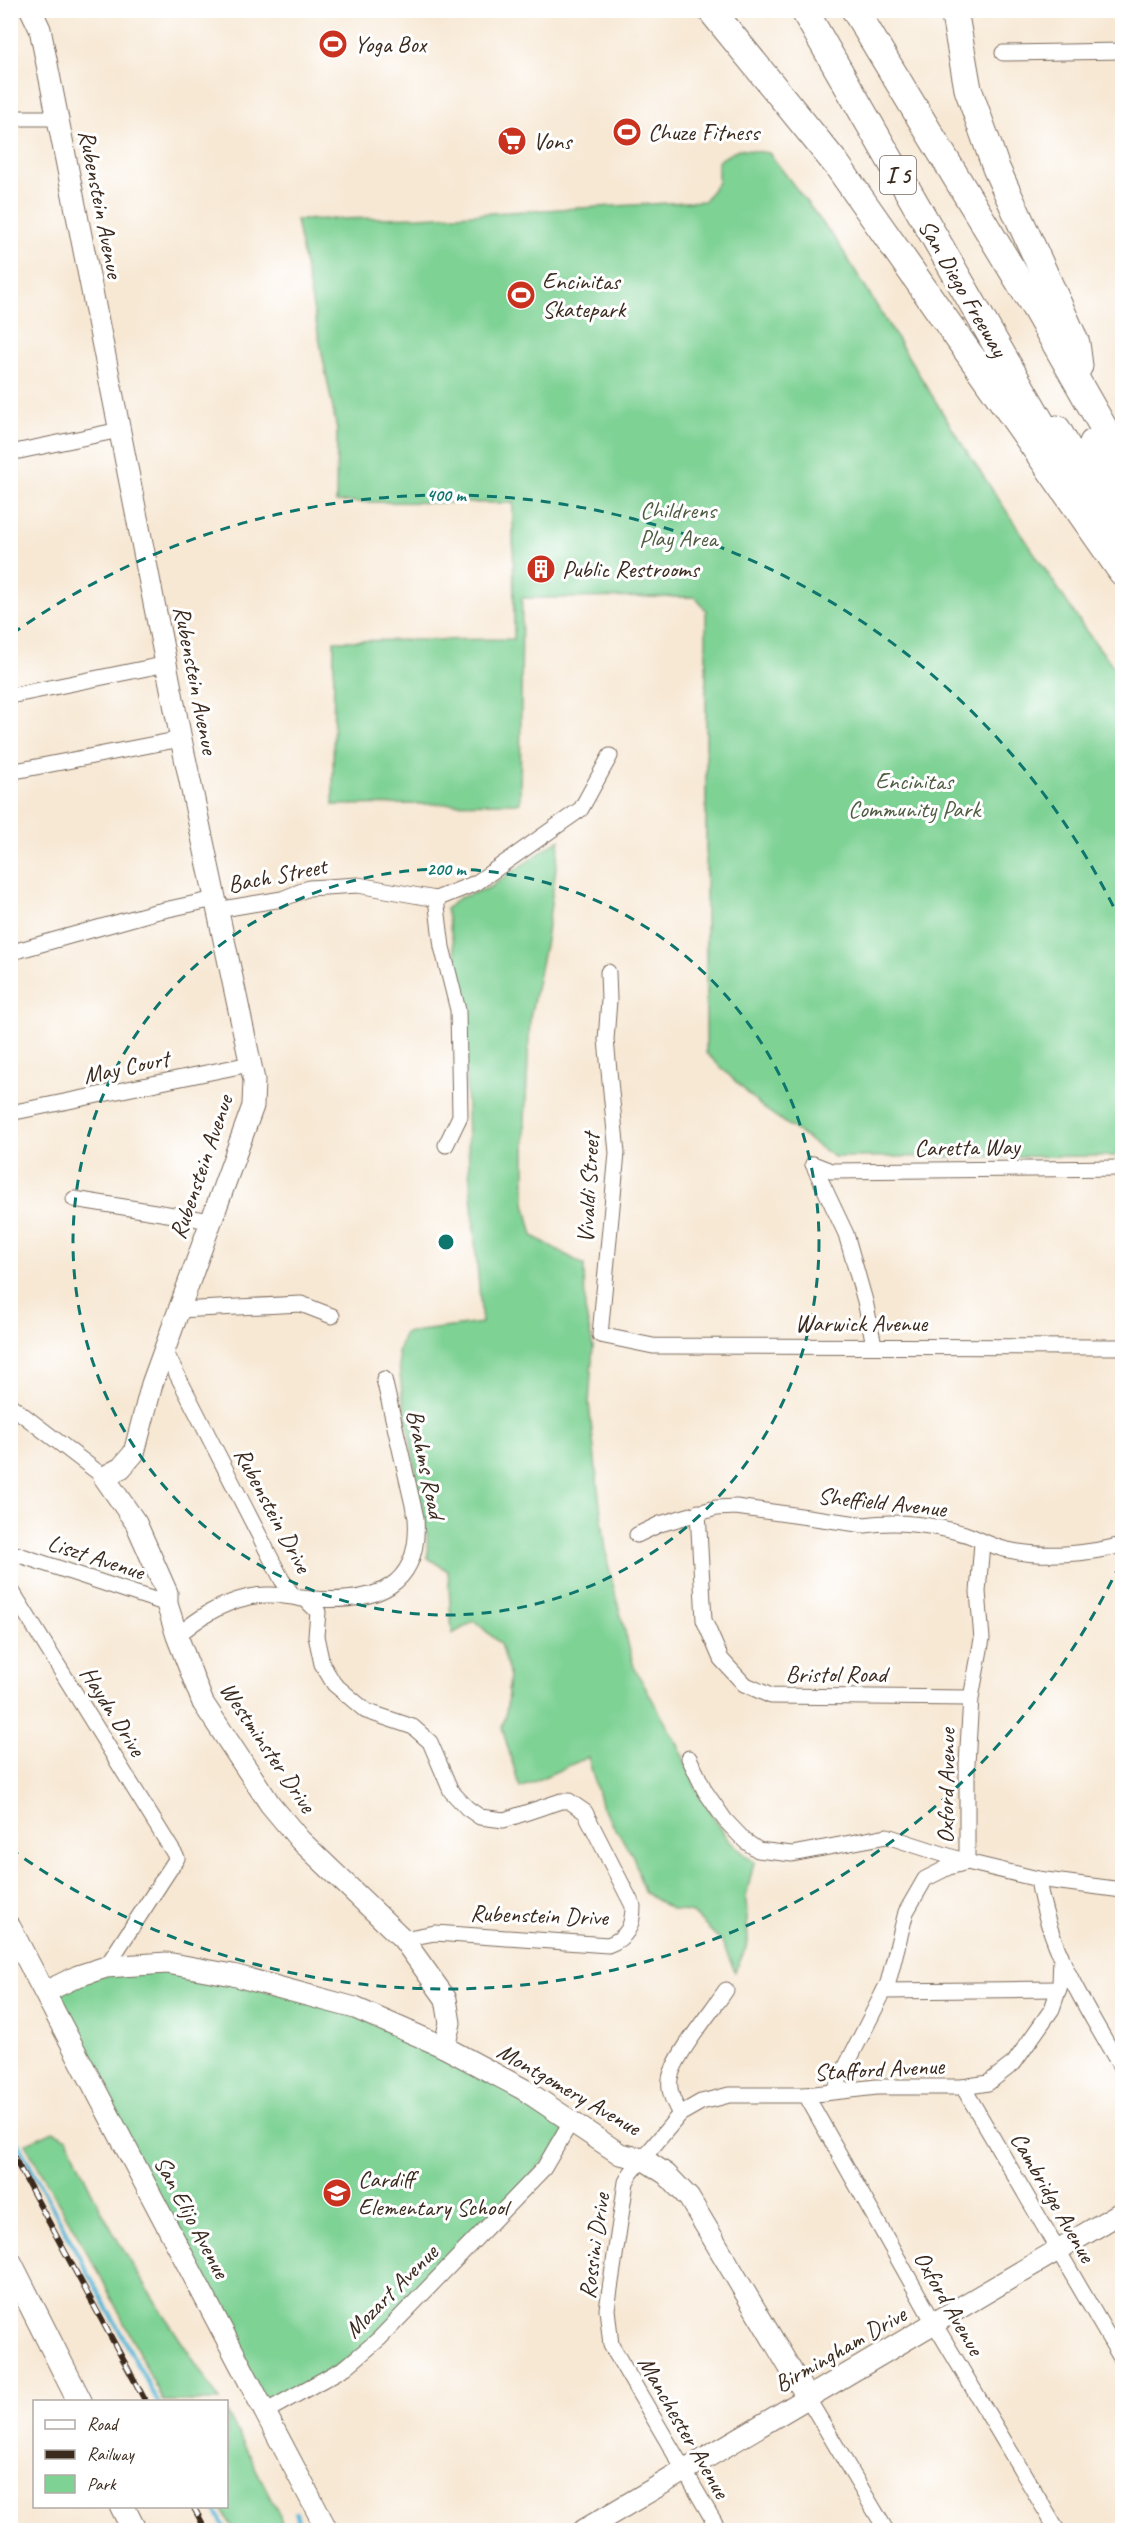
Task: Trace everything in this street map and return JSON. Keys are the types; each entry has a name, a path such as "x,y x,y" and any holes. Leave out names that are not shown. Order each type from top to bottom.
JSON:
{"highway":[{"path":"711,10 837,165 1122,572"},
{"name":"San Diego Freeway","path":"804,10 1122,564"},
{"name":"San Diego Freeway","path":"855,10 1037,311 1122,460"},
{"path":"954,10 968,89 996,168 1076,343 1082,388"},
{"path":"1037,311 1035,343 1122,496"},
{"path":"993,340 1016,355 1122,544"}],"main road":[{"path":"10,2264 79,2400"},
{"path":"123,2508 134,2530"},
{"path":"134,2508 146,2530"}],"street":[{"name":"Rubenstein Avenue","path":"31,10 40,29 181,739 254,1080 253,1106 165,1351"},
{"path":"1003,53 1122,51"},
{"path":"10,117 57,118"},
{"path":"10,453 120,430"},
{"path":"10,696 167,664"},
{"path":"10,772 181,739"},
{"path":"446,1145 460,1116 458,1010 442,947 436,899 476,883 581,809 610,756"},
{"name":"Bach Street","path":"16,951 155,912 282,899 309,888 358,885 436,899"},
{"name":"Vivaldi Street","path":"600,1335 617,1153 606,1040 609,1000 608,972"},
{"name":"May Court","path":"10,1113 250,1064"},
{"name":"Caretta Way","path":"874,1345 865,1301 846,1234 813,1164 831,1171 1122,1168"},
{"path":"75,1199 211,1221"},
{"path":"178,1310 301,1304 332,1316"},
{"name":"Warwick Avenue","path":"600,1335 653,1346 1122,1347"},
{"path":"10,1405 104,1477 121,1468 134,1453 152,1384 165,1351"},
{"name":"Rubenstein Drive","path":"165,1351 282,1580 294,1597 306,1600 318,1612 316,1636 322,1664 334,1684 366,1711 414,1727 430,1742 451,1791 467,1808 480,1817 504,1820 561,1801 569,1801 585,1812 633,1906 633,1921 629,1931 619,1941 608,1945 435,1933 403,1939"},
{"name":"Brahms Road","path":"294,1597 314,1600 372,1595 390,1587 400,1578 412,1557 418,1541 416,1518 384,1379"},
{"name":"Westminster Drive","path":"104,1477 135,1523 167,1593 167,1604 177,1636 203,1703 270,1804 300,1840 403,1939 446,1999 450,2023 444,2046"},
{"name":"Sheffield Avenue","path":"637,1535 660,1524 698,1512 736,1507 865,1525 886,1522 951,1530 968,1535 982,1543 1010,1551 1065,1553 1103,1550 1122,1545"},
{"name":"Bristol Road","path":"698,1512 704,1620 721,1659 744,1684 771,1696 971,1698"},
{"name":"Oxford Avenue","path":"834,2090 884,1991 894,1966 906,1912 925,1879 949,1867 967,1862 967,1764 971,1698 982,1639 978,1592 982,1543"},
{"name":"Liszt Avenue","path":"10,1552 167,1604"},
{"name":"Haydn Drive","path":"10,1588 177,1858 106,1967"},
{"path":"177,1636 202,1615 218,1606 250,1597 276,1594 294,1597"},
{"path":"689,1758 713,1803 737,1832 758,1850 777,1853 811,1851 887,1836 967,1862 1038,1879 1122,1890"},
{"path":"1038,1879 1042,1910 1067,1973 1122,2069"},
{"name":"San Elijo Avenue","path":"10,1927 327,2530"},
{"name":"Stafford Avenue","path":"644,2159 680,2114 701,2102 729,2095 806,2095 834,2090 877,2087 963,2088 988,2083 1014,2063 1052,2009 1063,1969 1061,1955"},
{"name":"Montgomery Avenue","path":"45,1992 78,1976 106,1967 167,1963 233,1975 355,2008 444,2046 523,2089 620,2154 644,2159 666,2174 689,2198 886,2530"},
{"path":"884,1991 1059,1989"},
{"path":"680,2114 671,2098 670,2078 684,2052 726,1990"},
{"name":"Cambridge Avenue","path":"963,2088 1122,2360"},
{"name":"Oxford Avenue","path":"806,2095 934,2323 1057,2530"},
{"name":"Mozart Avenue","path":"265,2412 346,2367 379,2339 544,2168 572,2120"},
{"name":"Rossini Drive","path":"611,2345 606,2309 626,2182 644,2159"},
{"name":"Birmingham Drive","path":"584,2530 1122,2212"},
{"name":"Manchester Avenue","path":"611,2345 719,2530"}],"green space":[{"name":"Encinitas Community Park","path":"738,149 769,153 838,243 960,441 1086,631 1122,677 1122,1156 834,1157 762,1107 706,1053 706,610 695,597 522,598 520,803 333,805 334,641 514,639 513,503 336,502 337,430 296,220 420,217 704,201 718,182 718,161"},
{"path":"560,839 546,940 530,1018 525,1120 525,1203 533,1236 584,1265 585,1310 593,1347 589,1403 599,1497 608,1565 634,1667 678,1745 697,1790 728,1840 754,1862 746,1897 748,1943 735,1972 722,1942 692,1913 671,1909 644,1892 633,1856 602,1808 588,1757 520,1788 502,1728 507,1707 509,1673 500,1644 475,1621 452,1634 448,1571 428,1558 427,1535 402,1393 398,1352 404,1333 482,1323 469,1170 463,990 446,909 459,898 489,888"},
{"name":"Cardiff Elementary School","path":"129,1963 348,2007 570,2120 558,2146 380,2339 265,2412 45,1992"},
{"path":"53,2131 68,2138 99,2207 137,2273 219,2400 162,2400 100,2275 25,2144"},
{"path":"228,2414 280,2516 284,2530 234,2530 221,2508 228,2508"}],"waterway":[{"path":"10,2129 157,2400"},
{"path":"214,2508 226,2530"},
{"path":"296,2513 301,2530"}],"railway":[{"path":"10,2150 145,2400"},
{"path":"194,2508 206,2530"}],"place":[{"name":"Yoga Box","path":"333,44"},
{"name":"Chuze Fitness","path":"627,132"},
{"name":"Vons","path":"512,141"},
{"name":"Encinitas Skatepark","path":"521,295"},
{"name":"Public Restrooms","path":"541,569"},
{"name":"Cardiff Elementary School","path":"337,2193"}],"park label":[{"name":"Childrens Play Area","path":"678,524"}]}
